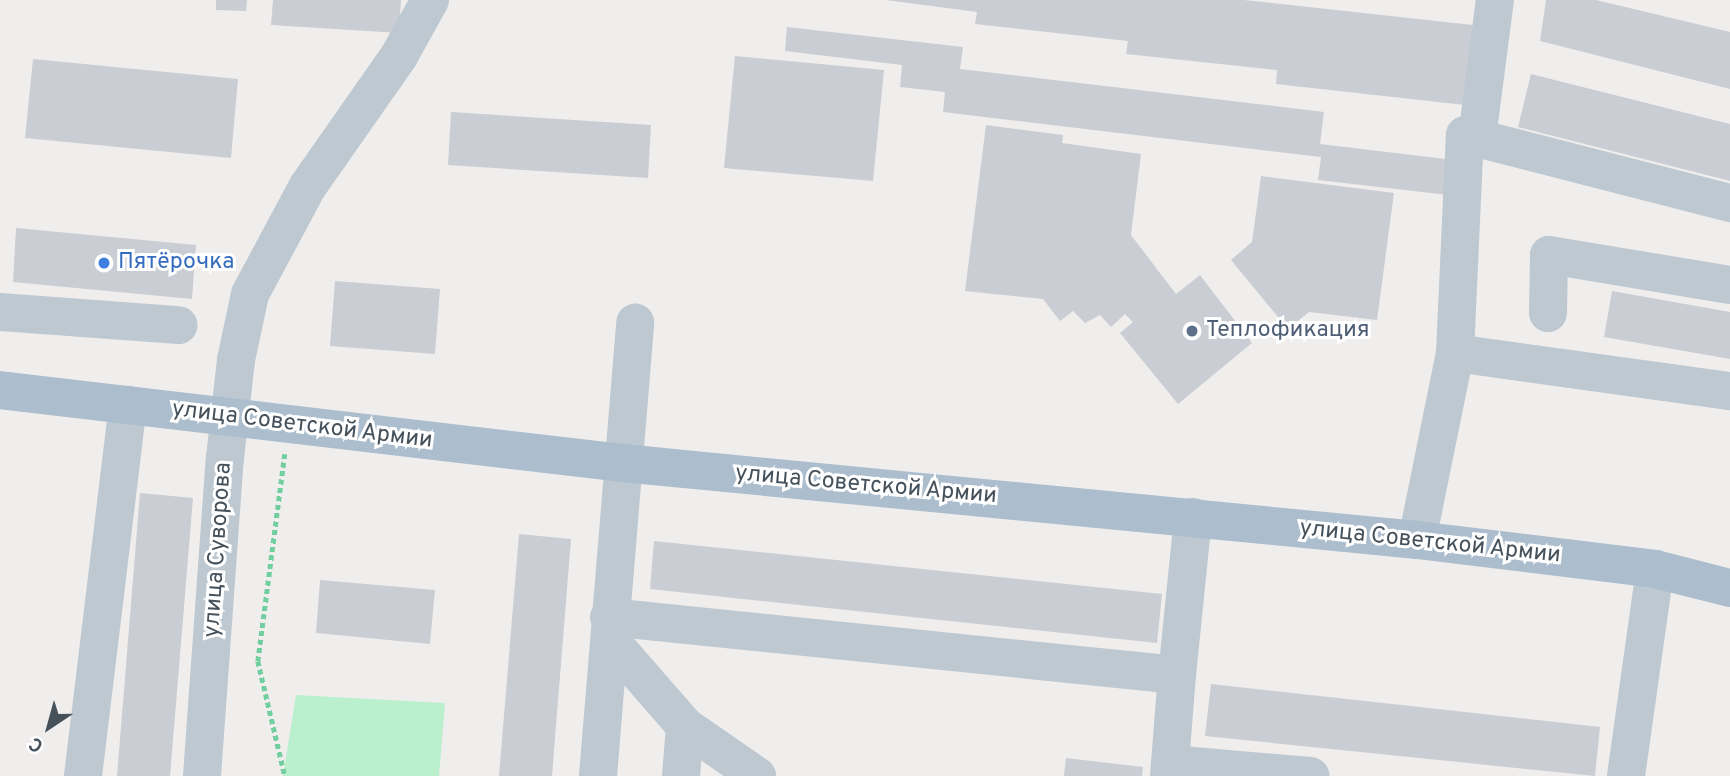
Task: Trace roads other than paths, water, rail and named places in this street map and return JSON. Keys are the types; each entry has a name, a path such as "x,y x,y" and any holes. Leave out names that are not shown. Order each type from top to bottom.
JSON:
{"main road":[{"name":"улица Советской Армии","path":"0,390 622,463 1418,540 1655,569 1730,588"}],"street":[{"name":"улица Суворова","path":"202,776 236,360 250,294 308,186 399,56 430,0"},
{"path":"1477,138 1495,0"},
{"path":"1418,540 1455,353 1465,135 1730,203"},
{"path":"1548,313 1549,255 1730,285"},
{"path":"0,312 179,326"},
{"path":"598,776 635,323"},
{"path":"1455,353 1730,391"},
{"path":"83,776 128,405"},
{"path":"1193,517 1169,770 1310,776"},
{"path":"1626,776 1655,569"},
{"path":"610,628 1177,675"},
{"path":"610,628 685,726 757,776"},
{"path":"681,776 685,726"}],"place":[{"name":"Пятёрочка","path":"104,263"},
{"name":"Теплофикация","path":"1192,331"}]}
